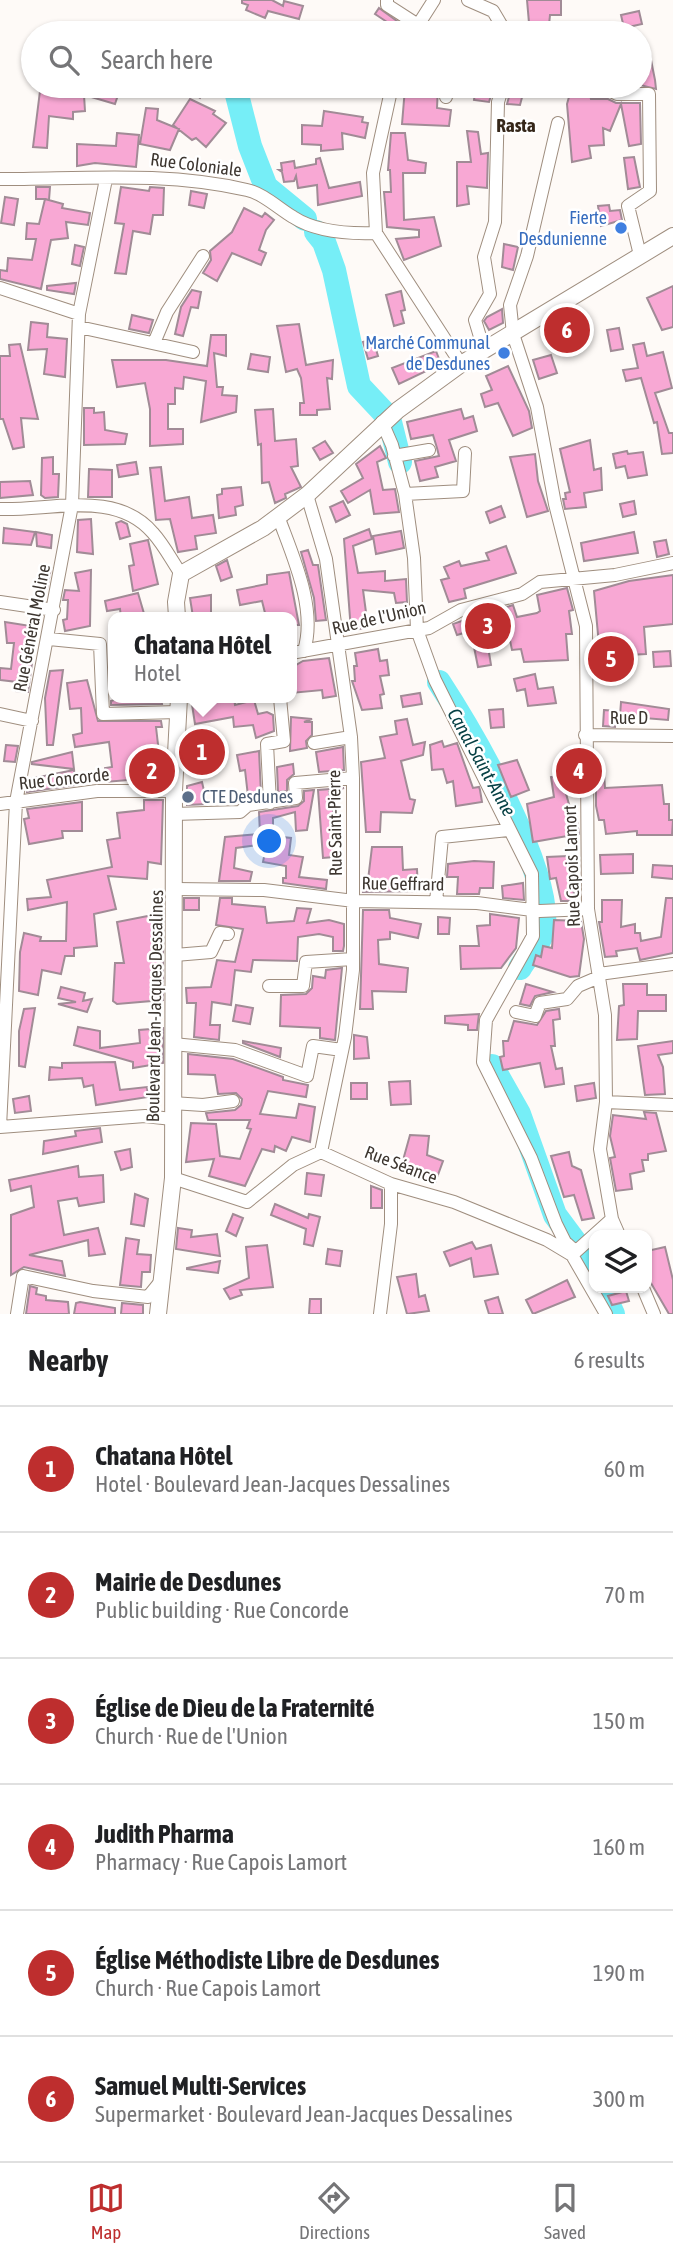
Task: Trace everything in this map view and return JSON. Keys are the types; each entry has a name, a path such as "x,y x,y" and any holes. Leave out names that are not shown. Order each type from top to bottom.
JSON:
{"street":[{"path":"387,0 387,5 406,21"},
{"path":"421,21 433,0"},
{"path":"468,0 493,11 499,21"},
{"path":"389,98 373,173 376,233 461,364"},
{"path":"484,350 475,320 491,294 484,257 495,222 499,98"},
{"path":"640,255 628,206 650,191 649,98"},
{"name":"Rue Capois Lamort","path":"558,122 527,256 510,305 513,334 537,407 555,504 586,626 588,909 605,1015 607,1102 600,1149 612,1219 617,1230"},
{"name":"Rue Coloniale","path":"0,179 106,179 141,175 251,190 299,221 322,230 376,233"},
{"name":"Rue Général Moline","path":"0,1127 16,802 49,639 72,505 79,320 106,179"},
{"path":"181,574 278,516 307,495 389,417 461,364 673,236"},
{"path":"154,343 167,312 203,256"},
{"path":"0,288 79,320 193,352"},
{"path":"389,417 394,456 405,494 423,629 435,680 508,830 525,856 532,874 539,911 533,936 486,1020 484,1062 531,1158 555,1224 565,1242 575,1251 606,1314"},
{"path":"394,456 429,450"},
{"path":"405,494 463,491 465,453"},
{"name":"Rue Saint-Pierre","path":"307,495 326,559 351,737 353,778 353,958 342,1051 321,1152"},
{"path":"0,509 89,504 135,516 153,533 181,574 177,612"},
{"path":"278,516 294,559 310,631 297,652"},
{"name":"Rue de l'Union","path":"297,652 423,629 461,610 522,594 540,582 615,575 673,563"},
{"path":"0,602 54,610"},
{"path":"49,639 106,642 103,714 179,705"},
{"path":"270,803 267,744 284,741 280,703"},
{"name":"Boulevard Jean-Jacques Dessalines","path":"158,1314 173,1178 176,889 174,792 179,705"},
{"path":"0,714 32,721"},
{"name":"Rue D","path":"586,735 673,736"},
{"path":"314,743 351,737"},
{"path":"174,814 240,812 248,805 296,798 295,783 353,778"},
{"name":"Rue Concorde","path":"0,804 97,791 174,792"},
{"path":"436,902 442,837 508,830"},
{"name":"Rue Geffrard","path":"176,889 264,890 354,901 477,903 539,911 588,909"},
{"path":"175,956 211,952 220,933 228,934"},
{"path":"268,985 303,986 306,962 353,958"},
{"path":"516,1012 535,1016 540,1003 567,999 579,986 599,975 673,964"},
{"path":"173,1044 235,1050 307,1076 313,1046 342,1051"},
{"path":"0,1127 145,1116 233,1101"},
{"path":"607,1102 673,1105"},
{"path":"173,1178 247,1202 273,1178 304,1158 321,1152"},
{"name":"Rue Séance","path":"321,1152 391,1184 519,1227 575,1251"},
{"path":"380,1314 391,1224 391,1184"},
{"path":"575,1251 612,1219"},
{"path":"17,1314 23,1276 93,1291 148,1297 161,1281"},
{"path":"645,1293 654,1314"}],"building":[{"path":"242,0 272,0 283,6 284,1 303,6 299,19 268,11 265,18 246,10 248,5 242,3"},
{"path":"527,0 561,0 561,15 550,15 549,21 529,21"},
{"path":"379,8 397,21 386,21 375,14"},
{"path":"639,11 641,21 622,21 621,15"},
{"path":"652,65 655,80 656,89 652,88"},
{"path":"39,98 84,98 85,111 73,112 73,119 49,116 47,148 33,147"},
{"path":"95,98 117,98 115,104"},
{"path":"404,98 437,98 437,108 451,110 449,126 402,124"},
{"path":"474,98 490,98 489,102"},
{"path":"509,98 522,98 520,105 507,104"},
{"path":"569,98 640,103 641,144 629,146 621,104 610,131 603,128 604,145 589,146 591,158 572,162"},
{"path":"190,99 215,111 213,114 226,123 206,147 173,125"},
{"path":"146,108 158,109 157,120 179,129 170,150 140,144"},
{"path":"324,111 363,117 362,122 368,123 365,138 342,133 343,149 321,151 321,145 302,144 302,125 322,126"},
{"path":"467,131 478,132 481,154 488,153 487,188 467,186 469,204 457,206 457,162 471,162"},
{"path":"117,133 139,135 136,167 95,163 77,166 77,144 116,146"},
{"path":"391,133 405,133 408,160 426,163 425,173 403,173 404,220 434,217 441,246 404,260 396,239 419,237 419,230 387,227 384,192 391,192 388,170"},
{"path":"634,157 640,187 628,189 624,158"},
{"path":"320,158 329,188 360,182 362,196 318,205 317,185 298,188 296,176 294,181 284,182 279,170 282,170 281,163 294,161 295,168 316,164 316,159"},
{"path":"36,187 50,187 49,200 36,199"},
{"path":"121,187 149,191 150,187 164,188 163,215 153,215 150,234 133,231 126,274 115,273 124,224 115,223"},
{"path":"191,191 207,194 204,208 189,205"},
{"path":"5,197 18,199 14,225 1,223"},
{"path":"45,199 63,204 62,208 90,213 88,225 66,222 68,238 51,240 41,289 0,279 0,270 7,271 8,258 32,260 36,239 26,239 27,223 39,224"},
{"path":"609,205 610,211 620,210 622,220 601,226 598,206"},
{"path":"244,208 262,217 265,213 274,220 266,230 259,250 266,253 261,265 232,253 217,281 203,273 211,260 210,251 232,232"},
{"path":"504,244 518,247 513,270 502,267"},
{"path":"75,245 84,247 80,266 72,264"},
{"path":"76,283 74,294 47,290 47,286"},
{"path":"673,286 673,327 662,330 647,298"},
{"path":"192,290 201,292 198,308 191,307 183,336 175,334 181,307"},
{"path":"401,291 405,310 401,311 404,323 394,326 386,295"},
{"path":"502,309 503,323 489,330 484,321"},
{"path":"572,310 582,339 567,344 558,318"},
{"path":"132,315 153,320 149,333 129,329"},
{"path":"31,322 48,324 47,337 67,339 65,377 44,374 47,349 28,350"},
{"path":"299,324 306,365 333,360 332,379 327,378 330,409 317,410 317,415 300,415 300,403 304,403 301,378 297,369 286,372 277,326"},
{"path":"619,328 623,349 611,351 607,330"},
{"path":"211,335 226,335 226,356 214,353 217,387 223,387 222,395 237,396 236,412 201,422 206,381 184,377 183,389 175,388 175,404 168,404 168,429 183,429 183,444 150,446 150,409 145,383 117,387 112,360 166,360 207,366"},
{"path":"373,339 378,356 368,359 363,342"},
{"path":"644,343 647,356 663,352 672,388 655,393 669,433 673,433 673,453 662,454 657,422 654,423 641,378 626,381 623,370 638,368 633,345"},
{"path":"20,344 38,419 21,418 24,447 13,449 3,419 0,419 0,356 10,356 9,345"},
{"path":"436,351 441,364 399,384 392,368"},
{"path":"251,354 270,357 268,372 248,369"},
{"path":"551,355 557,373 539,379 533,360"},
{"path":"508,366 529,411 532,428 513,436 498,403 485,407 481,394 492,390 486,376"},
{"path":"84,408 94,408 94,413 104,412 105,430 127,434 125,444 84,445"},
{"path":"273,409 275,441 296,439 298,466 291,467 301,487 285,494 286,498 275,503 269,482 262,483 261,444 258,445 255,410"},
{"path":"461,409 464,419 473,416 477,431 449,440 456,461 435,467 438,477 420,481 415,461 439,456 433,435 411,439 407,422"},
{"path":"590,440 594,470 601,468 602,490 584,493 586,507 565,509 563,499 566,499 565,493 570,492 560,449"},
{"path":"325,441 333,453 320,460 313,448"},
{"path":"380,446 386,458 377,462 383,490 395,489 399,512 374,514 370,490 348,503 341,491 363,478 356,464"},
{"path":"627,451 628,454 643,452 647,475 628,478 625,466 616,468 613,454"},
{"path":"535,454 538,481 548,511 527,517 510,457"},
{"path":"53,457 53,474 59,474 58,497 45,498 41,495 42,458"},
{"path":"136,462 138,474 119,477 117,465"},
{"path":"161,467 165,501 189,497 192,518 213,515 216,533 195,536 197,549 178,552 170,519 156,520 150,468"},
{"path":"89,469 112,470 112,497 88,497"},
{"path":"30,481 33,495 0,498 0,482"},
{"path":"241,487 243,505 235,507 236,515 219,518 217,495 222,494 222,489"},
{"path":"343,501 350,515 336,522 330,507"},
{"path":"634,501 636,514 623,517 620,504"},
{"path":"501,506 505,517 490,523 486,512"},
{"path":"91,519 93,554 77,552 78,520"},
{"path":"121,521 127,524 130,536 120,539 116,523"},
{"path":"4,528 35,532 31,545 3,543"},
{"path":"369,529 372,539 353,546 358,573 385,571 385,581 406,579 407,602 396,603 394,593 363,590 368,627 351,631 344,539"},
{"path":"401,531 404,548 376,554 373,536"},
{"path":"36,532 52,535 51,548 37,546"},
{"path":"634,532 638,553 584,561 581,543"},
{"path":"148,540 158,584 133,591 129,566 134,565 130,544"},
{"path":"666,540 669,554 657,557 654,542"},
{"path":"506,546 516,573 464,589 466,598 449,602 441,580 449,578 444,567 459,561 461,566 489,560 486,553"},
{"path":"308,550 313,565 318,565 326,620 316,621 314,598 301,552"},
{"path":"227,560 232,577 221,581 216,566"},
{"path":"41,567 51,568 47,589 40,588"},
{"path":"91,570 90,626 65,631 63,620 67,619 68,600 63,600 65,590 79,591 75,573"},
{"path":"289,572 297,612 265,612 262,601 240,605 237,590 267,584 267,575"},
{"path":"673,575 673,624 644,627 646,654 628,655 629,665 601,667 594,591 629,581"},
{"path":"567,588 573,610 569,611 572,634 566,634 568,660 524,662 521,649 512,650 506,621 496,624 491,612 513,605 517,617 537,613 540,611 537,595"},
{"path":"138,593 144,612 120,612 120,609 107,611 105,601"},
{"path":"211,595 211,612 192,612 190,598"},
{"path":"470,618 474,630 457,635 453,624"},
{"path":"5,622 37,627 28,692 16,691 17,682 0,680 0,668 11,669 14,643 7,643"},
{"path":"486,634 491,665 478,667 472,637"},
{"path":"378,649 380,661 387,660 389,675 380,676 384,694 380,695 382,708 362,710 352,681 355,681 354,666 357,666 355,653"},
{"path":"670,651 671,666 654,667 653,652"},
{"path":"329,658 336,696 323,698 322,690 297,692 297,664 303,661"},
{"path":"63,670 53,745 47,745 45,698 50,671"},
{"path":"535,674 538,689 553,687 556,703 528,706 525,689 517,691 514,679"},
{"path":"87,680 98,721 161,721 162,727 156,727 159,753 164,752 164,777 105,782 105,768 112,767 109,742 75,747 73,735 82,733 81,708 70,709 67,683"},
{"path":"420,693 422,704 403,707 401,696"},
{"path":"621,702 669,709 668,720 620,716"},
{"path":"111,703 162,704 111,705"},
{"path":"192,703 255,703 258,714 267,712 273,715 274,731 256,738 253,725 234,727 233,717 195,724"},
{"path":"503,709 504,727 491,728 489,710"},
{"path":"604,710 616,711 615,727 603,726"},
{"path":"291,717 312,719 304,722 312,722 312,735 306,741 307,748 290,751"},
{"path":"407,719 413,745 425,742 423,755 401,761 410,799 415,800 412,813 381,812 380,832 366,832 361,762 385,758 380,737 397,734 395,721"},
{"path":"442,741 444,747 457,743 473,788 479,787 482,802 456,806 453,781 447,783 443,769 432,770 430,745"},
{"path":"6,745 18,746 15,762 4,761"},
{"path":"208,745 209,760 194,762 193,746"},
{"path":"343,747 344,770 319,772 316,752"},
{"path":"259,751 261,794 248,796 245,770 240,771 237,755"},
{"path":"72,752 74,769 32,764 32,762"},
{"path":"517,760 529,790 511,797 498,765"},
{"path":"293,764 294,774 287,780 287,791 278,792 277,767"},
{"path":"74,770 76,785 27,792 29,779"},
{"path":"604,774 605,788 662,785 664,804 669,804 669,820 673,820 672,835 637,835 637,831 606,834 604,820 599,820 596,806 596,776"},
{"path":"565,775 565,790 572,815 576,815 579,834 533,842 527,804 554,797 551,777"},
{"path":"202,782 207,804 187,805 187,786"},
{"path":"344,788 329,792 337,829 331,830 334,857 323,858 318,790"},
{"path":"314,790 307,830 296,831 295,812 273,818 273,836 291,838 289,855 303,857 299,877 327,880 326,889 283,883 286,866 263,862 266,847 257,848 257,845 236,848 234,868 252,872 250,881 219,881 225,837 260,834 259,812 298,806 304,801 304,791"},
{"path":"144,800 163,800 161,864 148,862 147,879 108,876 116,909 94,914 97,946 74,948 74,956 65,956 61,974 42,970 38,995 19,991 20,952 24,933 41,937 40,941 66,941 67,902 28,910 27,899 51,897 47,880 112,867 107,840 120,838 117,813 144,810"},
{"path":"82,802 82,831 62,831 63,838 29,844 24,819 29,818 27,809"},
{"path":"372,847 402,847 403,870 417,869 418,891 363,892 364,880 368,880"},
{"path":"633,854 633,873 601,874 600,855"},
{"path":"568,856 575,901 561,901 556,878 550,879 547,857"},
{"path":"494,862 493,888 480,888 479,894 457,894 458,877 447,877 448,864"},
{"path":"653,865 673,866 673,879 652,877"},
{"path":"523,883 524,900 503,898 502,886"},
{"path":"184,898 199,898 199,910 184,910"},
{"path":"220,898 232,898 232,904 265,907 267,923 294,921 297,908 311,909 307,923 329,920 344,924 344,946 343,951 333,951 333,937 319,934 298,937 297,961 253,960 251,972 235,970 231,1005 212,1002 210,1025 220,1025 219,1040 194,1037 196,1003 187,1003 186,988 211,987 217,960 235,962 243,929 216,925"},
{"path":"666,898 673,898 673,953 640,960 637,948 616,951 617,956 605,957 599,922 602,922 602,900 622,900 621,927 635,924 635,933 640,933 641,941 661,937"},
{"path":"363,910 389,910 390,918 421,924 418,938 390,932 390,939 378,940 379,964 408,968 406,992 372,991 373,1009 360,1009"},
{"path":"163,913 163,1000 117,1004 113,1001 115,963 124,963 117,922"},
{"path":"490,914 519,918 516,948 501,968 461,969 460,946 479,946 477,926 490,925"},
{"path":"438,917 450,918 449,934 438,934"},
{"path":"554,920 581,921 584,939 579,976 570,977 533,965 536,955 541,957 543,946 552,948"},
{"path":"342,968 335,1040 320,1038 320,1028 280,1026 281,995 306,994 312,988 313,976 325,978 326,970"},
{"path":"526,984 553,992 535,996 530,1006 520,1004"},
{"path":"623,984 647,984 647,995 666,995 666,1011 638,1011 637,1039 617,1040 619,1006 624,1005"},
{"path":"61,987 85,993 83,1001 92,999 87,1012 58,1004 76,1002 58,998"},
{"path":"236,1005 253,1008 250,1024 233,1021"},
{"path":"35,1008 25,1067 19,1066 19,1031 24,1009"},
{"path":"559,1009 560,1019 553,1020 555,1046 551,1046 556,1069 562,1068 564,1084 545,1087 540,1063 503,1070 500,1057 504,1056 503,1041 508,1041 514,1021 537,1025 546,1011"},
{"path":"479,1014 477,1030 468,1030 468,1025 445,1023 445,1016"},
{"path":"78,1027 100,1031 100,1048 140,1043 139,1030 163,1028 163,1063 133,1068 133,1062 74,1045"},
{"path":"354,1035 367,1037 369,1058 354,1059"},
{"path":"673,1041 673,1053 658,1055 663,1067 665,1094 645,1095 638,1046"},
{"path":"243,1043 281,1048 280,1057"},
{"path":"188,1054 233,1059 283,1077 283,1080 308,1085 306,1097 268,1091 260,1114 296,1118 299,1104 315,1107 310,1142 292,1137 286,1151 275,1146 274,1152 262,1149 245,1186 209,1176 214,1159 186,1162 191,1123 216,1124 220,1156 240,1159 251,1129 247,1128 250,1120 208,1120 206,1113 235,1110 241,1105 242,1099 236,1093 218,1094 215,1075 188,1074"},
{"path":"115,1062 120,1090 147,1087 148,1097 96,1105 93,1085 84,1087 82,1078 49,1080 50,1067 62,1068 62,1063"},
{"path":"410,1081 411,1104 391,1105 389,1082"},
{"path":"351,1083 367,1083 367,1099 351,1099"},
{"path":"594,1083 596,1098 577,1101 575,1086"},
{"path":"29,1096 31,1111 15,1113 13,1099"},
{"path":"644,1112 656,1113 666,1151 648,1154 648,1160 642,1160 644,1171 630,1174 632,1189 616,1191 610,1158 615,1157 610,1136 613,1115 646,1119"},
{"path":"100,1128 102,1142 43,1154 44,1141 76,1136 75,1131"},
{"path":"410,1135 429,1136 427,1155 443,1161 435,1183 400,1171"},
{"path":"130,1149 132,1167 121,1170 115,1152"},
{"path":"569,1152 572,1166 581,1170 594,1218 582,1220 574,1195 564,1197 551,1156"},
{"path":"78,1166 79,1177 103,1175 104,1202 79,1206 77,1198 58,1201 64,1235 98,1228 105,1254 89,1256 88,1240 29,1255 62,1261 65,1276 24,1267 11,1275 11,1215 34,1207 31,1186 11,1191 9,1180"},
{"path":"307,1173 324,1175 321,1196 305,1194"},
{"path":"371,1186 382,1190 382,1208 371,1208"},
{"path":"135,1194 148,1199 144,1226 131,1224"},
{"path":"275,1204 308,1218 309,1214 320,1217 313,1246 304,1244 306,1229 271,1215"},
{"path":"233,1214 243,1218 236,1236 226,1231"},
{"path":"178,1228 192,1230 191,1237 217,1234 220,1256 176,1249"},
{"path":"126,1238 139,1240 137,1254 151,1255 150,1272 142,1272 141,1287 120,1285"},
{"path":"472,1242 476,1249 491,1245 498,1274 474,1277 471,1258 450,1266 444,1252"},
{"path":"267,1245 273,1287 240,1290 242,1295 230,1299 224,1289 249,1278 246,1247"},
{"path":"665,1247 673,1280 673,1314 669,1314 652,1285 652,1250"},
{"path":"328,1249 342,1251 340,1266 326,1264"},
{"path":"220,1261 218,1273 187,1269 187,1268"},
{"path":"416,1274 419,1297 425,1295 429,1311 407,1314 397,1277"},
{"path":"567,1280 575,1297 533,1314 526,1300"},
{"path":"30,1286 37,1288 36,1294 46,1296 46,1300 68,1302 69,1314 26,1314"},
{"path":"627,1293 629,1301 612,1305 608,1296"},
{"path":"498,1297 503,1314 489,1314 485,1301"},
{"path":"310,1299 321,1299 321,1314 309,1314"},
{"path":"76,1303 115,1308 115,1314 74,1314"},
{"path":"122,1303 143,1305 143,1314 121,1314"}],"waterway":[{"name":"Canal Saint-Anne","path":"238,98 250,146 266,187 305,219"},
{"name":"Canal Saint-Anne","path":"316,232 324,242 334,270 359,386 389,418 400,462"},
{"name":"Canal Saint-Anne","path":"439,682 471,734 508,804 537,876 544,907 543,932 520,968"},
{"name":"Canal Saint-Anne","path":"492,1066 519,1114 555,1215 589,1264"},
{"name":"Canal Saint-Anne","path":"603,1293 613,1314"}],"place":[{"name":"Fierte Desdunienne","path":"621,228"},
{"name":"Samuel Multi-Services","path":"567,330"},
{"name":"Marché Communal de Desdunes","path":"504,353"},
{"name":"Église de Dieu de la Fraternité","path":"488,626"},
{"name":"Église Méthodiste Libre de Desdunes","path":"611,659"},
{"name":"Chatana Hôtel","path":"202,752"},
{"name":"Mairie de Desdunes","path":"152,771"},
{"name":"Judith Pharma","path":"579,771"},
{"name":"CTE Desdunes","path":"188,797"}],"district":[{"name":"Rasta","path":"516,125"}]}
